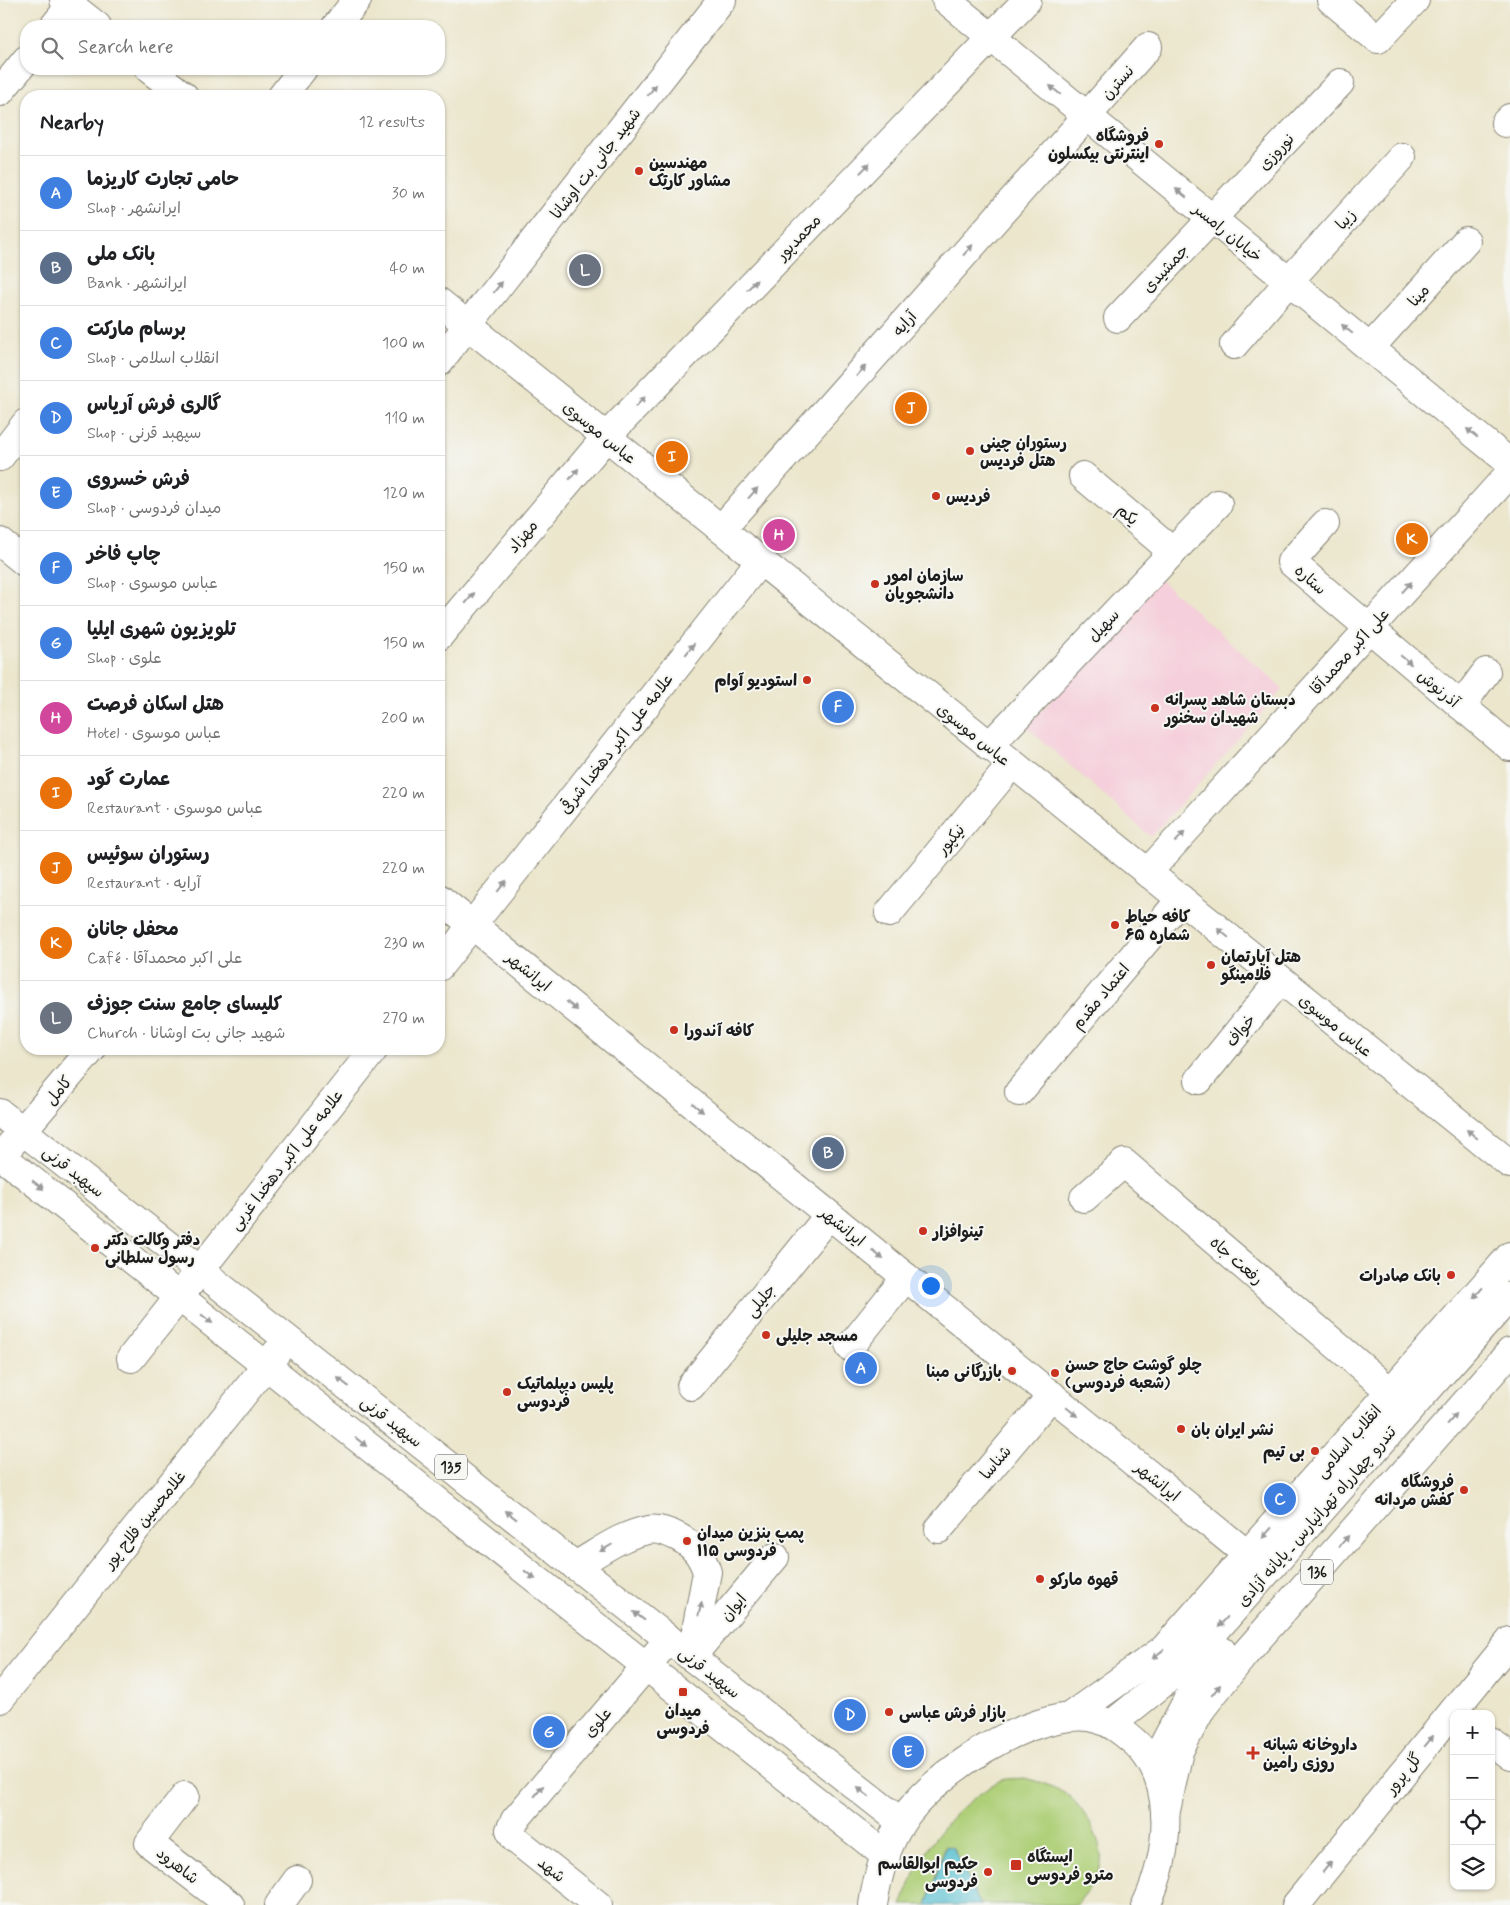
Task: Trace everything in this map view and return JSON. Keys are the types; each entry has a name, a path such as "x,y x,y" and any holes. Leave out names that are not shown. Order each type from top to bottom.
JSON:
{"street":[{"path":"341,20 357,0"},
{"name":"شهید جانی بت اوشانا","path":"445,355 722,0"},
{"name":"خیابان رامسر","path":"946,0 1510,464"},
{"name":"محمدپور","path":"606,437 1027,0"},
{"path":"1331,0 1378,39 1415,0"},
{"path":"58,20 68,3 89,20"},
{"name":"نسترن","path":"1087,116 1148,48"},
{"path":"0,92 20,67"},
{"path":"157,75 176,90"},
{"path":"287,90 298,75"},
{"name":"نوروزی","path":"1212,218 1340,83"},
{"name":"آرایه","path":"720,529 1087,116"},
{"name":"زیبا","path":"1234,345 1289,281 1402,157"},
{"name":"جمشیدی","path":"1118,318 1212,218"},
{"name":"مینا","path":"1370,348 1466,242"},
{"name":"عباس موسوی","path":"445,307 1510,1164"},
{"path":"0,457 20,431"},
{"name":"مهزاد","path":"445,629 606,437"},
{"name":"علی اکبر محمدآقا","path":"1147,873 1510,473"},
{"name":"یکم","path":"1083,476 1173,552"},
{"name":"سهیل","path":"989,746 1218,504"},
{"name":"ستاره","path":"1326,524 1291,562 1369,629"},
{"path":"0,542 20,558"},
{"name":"علامه علی اکبر دهخدا شرقی","path":"472,925 760,561"},
{"name":"آذرنوش","path":"1369,629 1510,747"},
{"path":"1461,706 1486,672"},
{"name":"نیکپور","path":"888,913 1012,764"},
{"name":"اعتماد مقدم","path":"1019,1092 1181,899"},
{"name":"ایرانشهر","path":"445,903 1248,1555"},
{"path":"445,959 472,925"},
{"name":"خواف","path":"1198,1080 1280,980"},
{"name":"کامل","path":"0,1156 87,1055"},
{"name":"علامه علی اکبر دهخدا غربی","path":"131,1358 199,1269 369,1055"},
{"name":"سپهبد قرنی","path":"0,1113 901,1822"},
{"path":"0,1156 886,1856"},
{"name":"رفعت جاه","path":"1084,1198 1124,1162 1391,1392"},
{"name":"جلیلی","path":"691,1386 829,1215"},
{"name":"انقلاب اسلامی","path":"1069,1717 1164,1649 1510,1256"},
{"path":"850,1347 906,1277"},
{"name":"تندرو چهارراه تهرانپارس ـ پایانه آزادی","path":"1112,1724 1184,1666 1510,1296"},
{"path":"1153,1765 1198,1678 1510,1321"},
{"name":"غلامحسین فلاح‌ پور","path":"0,1699 287,1339"},
{"name":"136","path":"1165,1815 1179,1751 1202,1708 1244,1655 1510,1352"},
{"name":"شناسا","path":"938,1529 1052,1396"},
{"path":"575,1566 620,1540 650,1529 668,1532 687,1541 703,1559 707,1572 691,1657"},
{"name":"ایوان","path":"691,1657 775,1557"},
{"name":"علوی","path":"510,1830 515,1820 644,1666 669,1639"},
{"name":"گل پرور","path":"1456,1710 1510,1641"},
{"path":"873,1905 880,1871 901,1822 930,1789 976,1754 1002,1739 1031,1727 1069,1717 1092,1717 1112,1724 1142,1749 1153,1765 1162,1790 1165,1815 1162,1855 1155,1883 1146,1905"},
{"name":"گل پرور","path":"1296,1905 1450,1718"},
{"path":"1495,1745 1510,1756"},
{"name":"شاهرود","path":"185,1796 149,1843 230,1905"},
{"name":"شهد","path":"510,1830 515,1839 598,1905"},
{"path":"279,1905 297,1880"}],"shaded area":[{"name":"دبستان شاهد پسرانه شهیدان سخنور","path":"1159,579 1283,689 1151,837 1027,727"}],"green space":[{"path":"1024,1778 1048,1785 1070,1797 1087,1818 1096,1836 1101,1854 1100,1868 1092,1885 1076,1905 980,1904 953,1848 945,1846 927,1905 901,1905 932,1843 953,1817 966,1804 998,1781"}],"water":[{"path":"946,1846 953,1848 982,1905 927,1905"}],"place":[{"name":"فروشگاه اینترنتی بیکسلون","path":"1159,144"},
{"name":"مهندسین مشاور کارتِک","path":"639,171"},
{"name":"کلیسای جامع سنت جوزف","path":"585,270"},
{"name":"رستوران سوئیس","path":"911,408"},
{"name":"رستوران چینی هتل فردیس","path":"970,451"},
{"name":"عمارت گود","path":"672,457"},
{"name":"فردیس","path":"936,496"},
{"name":"هتل اسکان فرصت","path":"779,535"},
{"name":"محفل جانان","path":"1412,539"},
{"name":"سازمان امور دانشجویان","path":"875,584"},
{"name":"استودیو آوام","path":"807,680"},
{"name":"چاپ فاخر","path":"838,707"},
{"name":"دبستان شاهد پسرانه شهیدان سخنور","path":"1155,708"},
{"name":"کافه حياط شماره ۶۵","path":"1115,925"},
{"name":"هتل آپارتمان فلامینگو","path":"1211,965"},
{"name":"کافه آندورا","path":"674,1030"},
{"name":"بانک ملی","path":"828,1153"},
{"name":"تینوافزار","path":"923,1231"},
{"name":"دفتر وکالت دکتر رسول سلطانی","path":"95,1248"},
{"name":"بانک صادرات","path":"1451,1275"},
{"name":"مسجد جلیلی","path":"766,1335"},
{"name":"حامی تجارت کاریزما","path":"861,1368"},
{"name":"بازرگانی مبنا","path":"1012,1371"},
{"name":"چلو گوشت حاج حسن (شعبه فردوسی)","path":"1055,1373"},
{"name":"پلیس دیپلماتیک فردوسی","path":"507,1392"},
{"name":"نشر ایران بان","path":"1181,1429"},
{"name":"بی تیم","path":"1315,1451"},
{"name":"فروشگاه کفش مردانه","path":"1464,1490"},
{"name":"برسام مارکت","path":"1280,1499"},
{"name":"پمپ بنزین میدان فردوسی ۱۱۵","path":"687,1541"},
{"name":"قهوه مارکو","path":"1040,1579"},
{"name":"میدان فردوسی","path":"683,1692"},
{"name":"بازار فرش عباسی","path":"889,1712"},
{"name":"گالری فرش آریاس","path":"850,1715"},
{"name":"تلویزیون شهری ایلیا","path":"549,1732"},
{"name":"فرش خسروی","path":"908,1752"},
{"name":"داروخانه شبانه روزی رامین","path":"1253,1753"},
{"name":"ایستگاه مترو فردوسی","path":"1016,1865"},
{"name":"حکیم ابوالقاسم فردوسی","path":"988,1872"}]}
